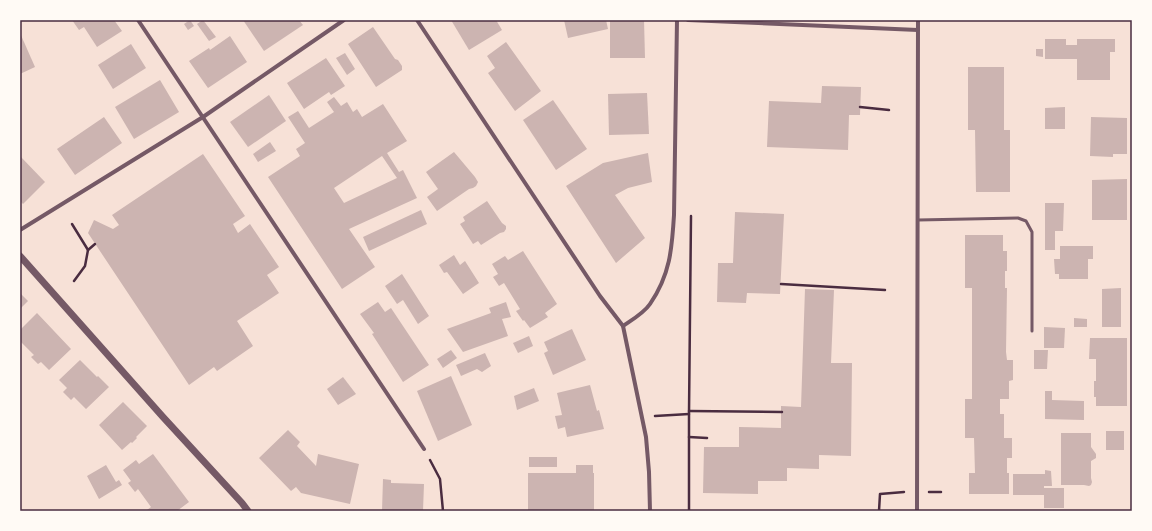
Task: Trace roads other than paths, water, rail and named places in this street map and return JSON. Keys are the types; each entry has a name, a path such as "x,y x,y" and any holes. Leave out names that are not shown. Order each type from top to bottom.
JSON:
{"street":[{"path":"138,20 424,449"},
{"path":"20,230 203,117 344,20"},
{"path":"416,20 600,296 624,326 646,437 650,511"},
{"path":"624,326 649,305 666,275 672,245 674,215 677,20"},
{"path":"688,20 918,30"},
{"path":"917,511 918,20"},
{"path":"20,256 248,511"}],"lane":[{"path":"918,220 1018,218 1026,221 1032,232 1032,331"}]}
